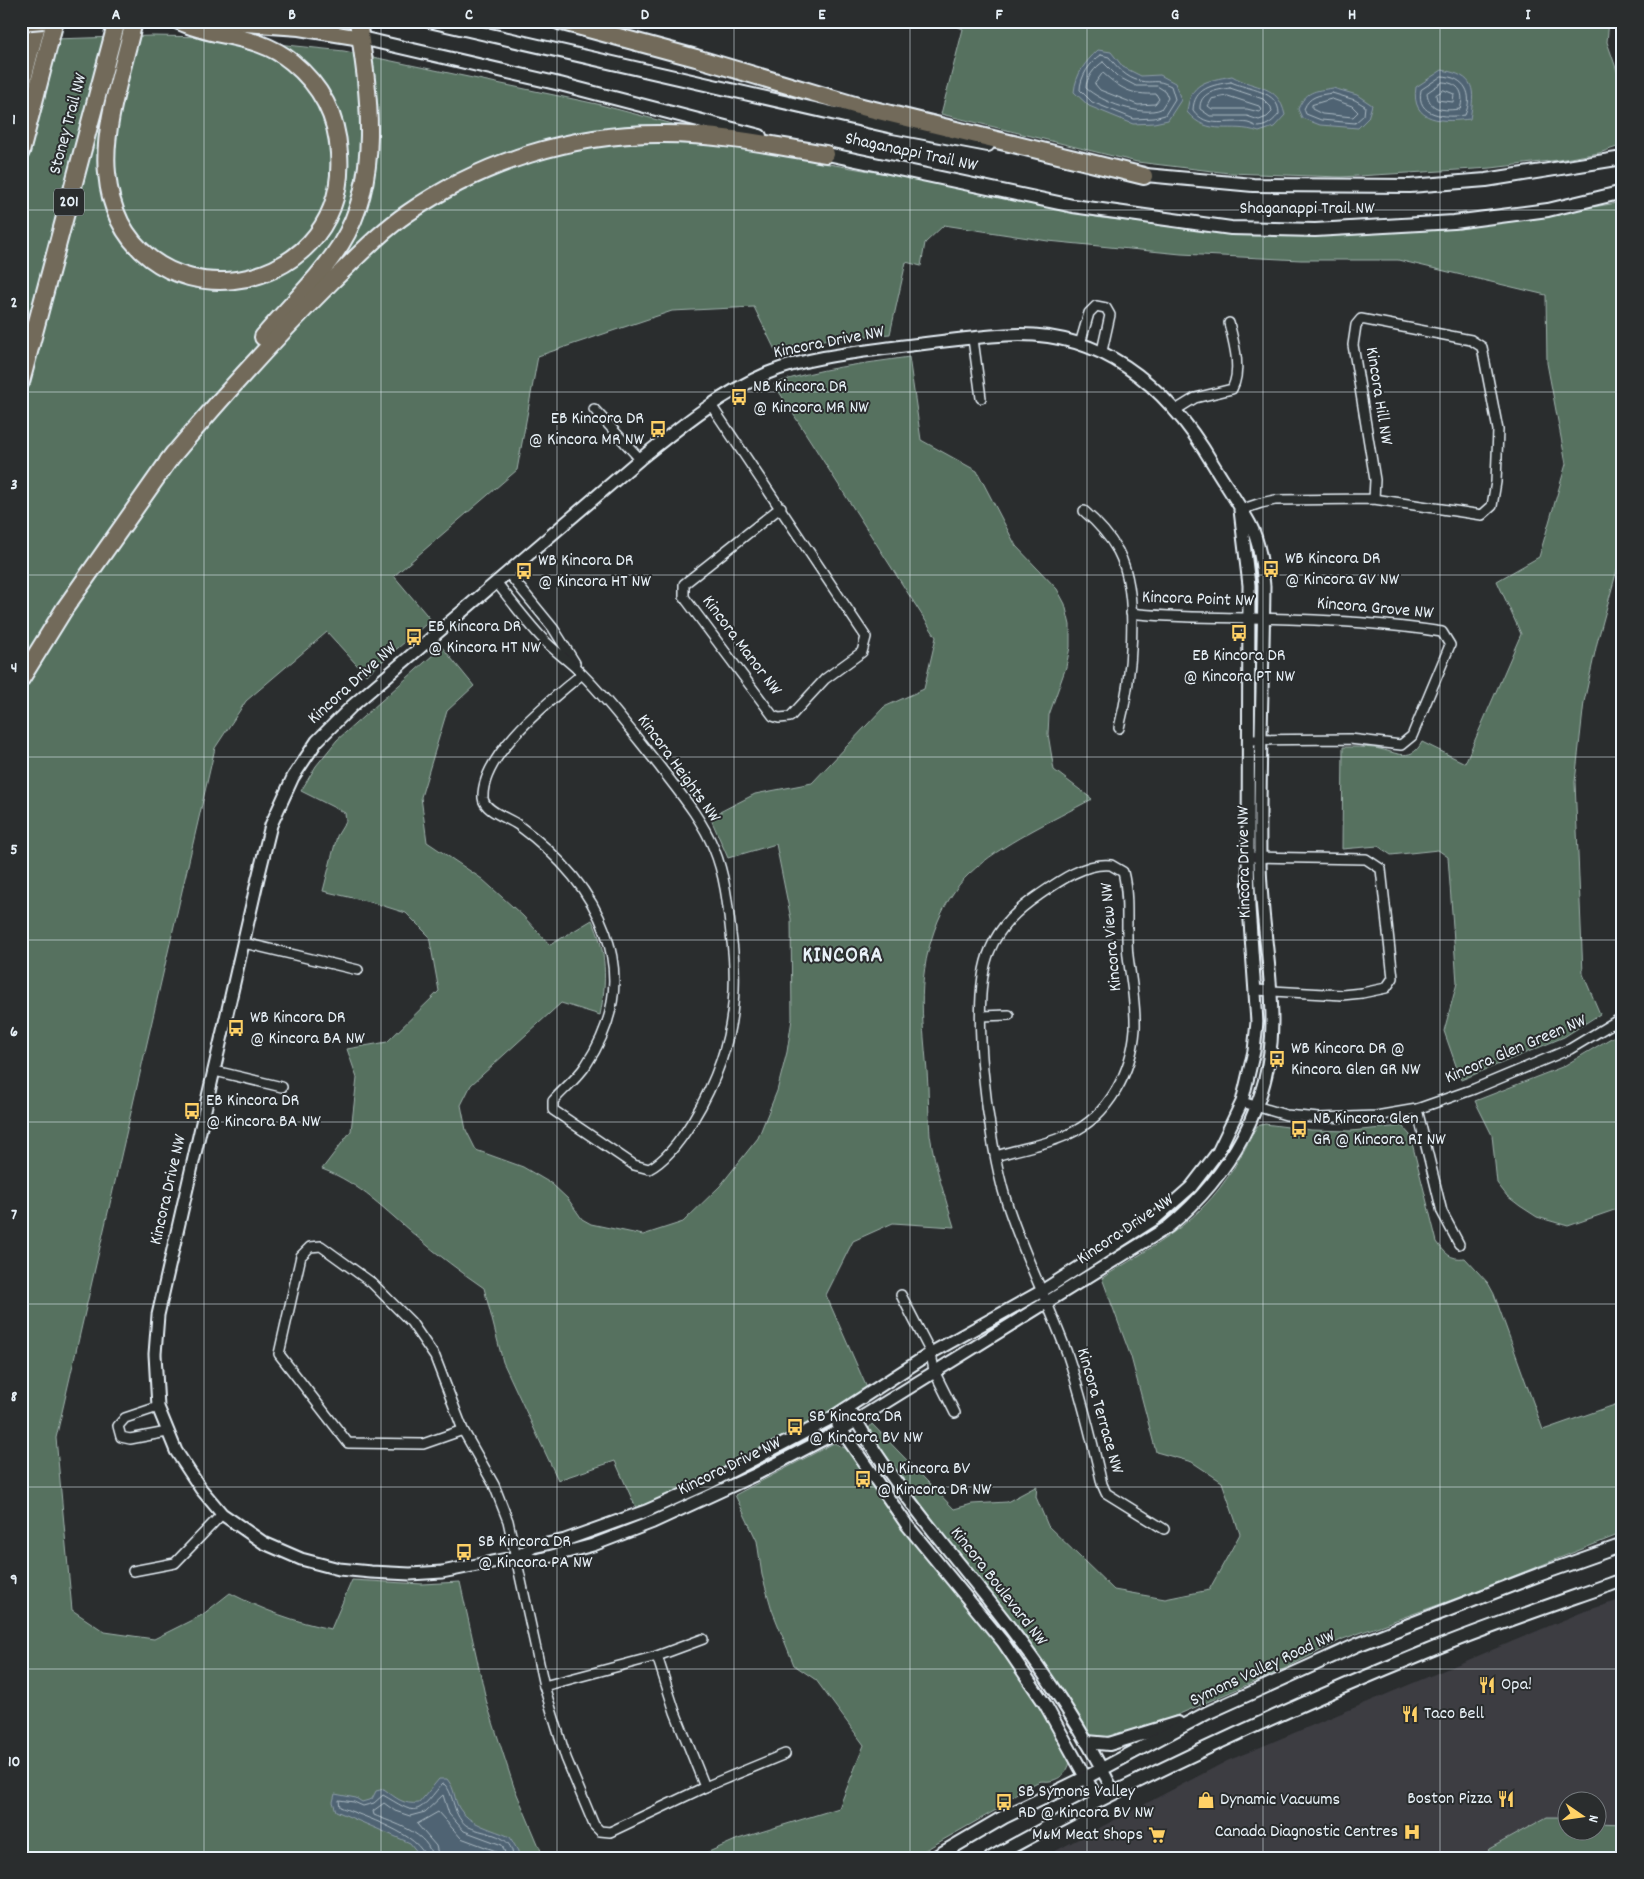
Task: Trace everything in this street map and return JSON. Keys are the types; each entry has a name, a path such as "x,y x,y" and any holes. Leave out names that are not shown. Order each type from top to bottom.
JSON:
{"highway":[{"path":"21,87 38,21"},
{"path":"21,152 55,21"},
{"name":"Stoney Trail NW","path":"21,382 116,21"},
{"path":"134,21 116,98 107,152 106,172 115,212 126,232 141,251 173,272 188,278 217,282 237,281 258,276 275,270 306,247 328,214 340,176 338,142 334,121 328,106 312,82 279,53 246,38 190,27 179,21"},
{"path":"21,679 64,608 230,375 327,263 355,219 365,188 369,150 361,38 358,21"},
{"path":"559,21 696,58 858,106 1144,176"},
{"path":"168,461 271,342 381,234 406,214 464,180 503,163 544,150 618,136 700,135 826,154"}],"main road":[{"path":"21,23 43,21"},
{"name":"Shaganappi Trail NW","path":"201,21 299,28 361,38 560,84 826,154 1072,206 1231,228 1315,230 1454,222 1548,210 1622,192"},
{"name":"Shaganappi Trail NW","path":"429,21 893,127 1144,176 1253,185 1410,186 1486,180 1623,158"},
{"name":"Symons Valley Road NW","path":"934,1858 1004,1817 1087,1777 1207,1713 1357,1644 1538,1575 1623,1546"},
{"path":"991,1858 1098,1800 1274,1718 1428,1651 1623,1580"},
{"path":"1087,1742 1109,1744 1207,1713"}],"street":[{"path":"1080,344 1089,313 1096,306 1106,308 1110,315 1102,351"},
{"name":"Kincora Hill NW","path":"1240,510 1261,502 1275,500 1374,500 1413,504 1482,516 1492,506 1496,482 1498,430 1482,347 1471,340 1361,319 1356,325 1353,345 1375,480 1374,500"},
{"path":"1174,411 1195,398 1232,389 1237,380 1234,343 1229,323"},
{"name":"Kincora Drive NW","path":"517,1557 537,1560 623,1534 755,1475 841,1430 1162,1231 1185,1213 1203,1195 1232,1157 1256,1107 1266,1077 1271,1048 1272,1021 1261,894 1260,857 1264,618 1261,561 1250,524 1205,451 1174,411 1144,379 1102,351 1080,344 1040,336 1007,334 811,360 769,372 732,391 640,458 352,706 316,741 294,777 271,825 158,1315 155,1354 158,1407 176,1451 201,1489 222,1514 264,1543 301,1559 339,1569 371,1572 426,1573 464,1569 517,1557 533,1547 565,1540 646,1511 770,1452 834,1416 931,1353 1042,1290 1156,1218 1174,1203 1206,1170 1218,1152 1242,1102 1254,1051 1257,1022 1249,907 1248,857 1249,586 1240,510"},
{"path":"973,339 982,398"},
{"name":"Kincora Manor NW","path":"711,405 781,507 866,637 862,652 825,679 790,717 779,718 774,716 684,597 684,584 781,507"},
{"path":"594,409 640,458"},
{"name":"Kincora Point NW","path":"1084,511 1102,527 1119,553 1129,587 1131,613 1128,684 1119,728"},
{"name":"Kincora Heights NW","path":"508,573 553,628 582,674 673,783 704,830 714,848 720,865 730,919 734,981 731,1019 723,1054 709,1090 696,1115 666,1154 649,1170 634,1165 554,1110 553,1101 586,1066 604,1032 611,1010 615,976 610,945 599,915 586,893 569,872 547,849 517,824 487,806 483,799 489,773 511,739 530,717 582,674"},
{"name":"Kincora Heights NW","path":"497,583 543,639 582,674"},
{"name":"Kincora Point NW","path":"1131,613 1164,617 1264,618"},
{"name":"Kincora Grove NW","path":"1248,740 1350,740 1401,745 1412,736 1450,645 1442,632 1394,624 1264,618"},
{"path":"1248,857 1366,859 1381,869 1393,978 1386,988 1342,995 1270,989 1256,990"},
{"name":"Kincora View NW","path":"996,1156 1070,1134 1103,1110 1113,1097 1124,1074 1130,1057 1135,1028 1127,947 1126,891 1123,872 1111,865 1087,869 1063,880 1011,916 996,938 986,961 981,986 981,1016 990,1126 996,1156 1005,1197 1047,1303"},
{"path":"244,943 358,970"},
{"path":"981,1016 1009,1015"},
{"name":"Kincora Glen Green NW","path":"1242,1102 1286,1115 1319,1118 1376,1116 1417,1109 1474,1089 1570,1049 1623,1017"},
{"path":"215,1071 282,1087"},
{"path":"1417,1109 1442,1212 1459,1244"},
{"path":"463,1430 423,1444 348,1443 280,1354 301,1256 310,1247 321,1246 372,1283 411,1322 435,1357 463,1430 494,1485 508,1521 544,1686 566,1758 594,1825 600,1831 610,1832 705,1786 785,1754"},
{"path":"901,1295 931,1353 934,1371 955,1413"},
{"name":"Kincora Terrace NW","path":"1047,1303 1087,1415 1102,1484 1106,1493 1164,1528"},
{"path":"158,1407 125,1418 118,1426 121,1437 130,1439 167,1432"},
{"name":"Kincora Boulevard NW","path":"848,1407 885,1470 1033,1658 1087,1742 1114,1793"},
{"name":"Kincora Boulevard NW","path":"834,1416 841,1430 907,1525 1003,1642 1045,1704 1098,1800"},
{"path":"133,1571 175,1563 222,1514"},
{"path":"544,1686 657,1656 703,1639"},
{"path":"657,1656 675,1712 705,1786"}],"shaded area":[{"path":"1623,1599 1623,1824 1606,1823 1606,1792 1556,1792 1556,1817 1547,1817 1489,1849 1482,1858 1042,1858 1227,1761 1585,1611"}],"green space":[{"path":"944,21 1609,21 1607,42 1623,88 1623,145 1599,153 1491,168 1341,177 1229,173 1137,162 941,114 963,29"},
{"path":"152,36 210,37 344,51 597,104 817,162 927,181 1101,218 1190,228 1336,234 1460,229 1623,202 1623,548 1597,643 1584,702 1575,782 1583,974 1600,1014 1564,1037 1461,1080 1444,1031 1457,983 1448,857 1438,850 1391,855 1378,846 1342,849 1343,747 1374,748 1407,755 1417,749 1422,742 1465,763 1521,634 1497,581 1539,557 1566,464 1547,363 1546,295 1398,260 1301,260 1181,254 1048,241 944,225 925,243 921,266 906,262 890,334 810,341 776,352 754,307 672,311 538,356 517,470 394,576 431,620 366,675 327,632 246,701 215,748 56,1438 72,1610 105,1632 154,1639 202,1615 230,1593 279,1615 331,1629 352,1580 422,1584 460,1582 487,1704 514,1787 544,1858 21,1858 21,40"},
{"path":"909,357 921,440 977,471 1016,546 1057,589 1065,604 1070,625 1070,647 1066,667 1049,715 1048,734 1054,770 1092,799 1012,842 982,863 960,884 947,902 938,921 926,959 922,1013 928,1079 930,1135 937,1170 954,1227 893,1223 853,1241 826,1295 867,1388 755,1454 696,1483 636,1508 615,1461 558,1480 503,1362 484,1288 458,1270 361,1190 322,1169 351,1131 357,1078 347,1049 387,1042 439,991 429,936 406,913 323,891 337,836 346,821 345,813 301,791 316,766 337,740 442,647 474,686 447,711 421,797 427,842 482,879 523,916 550,945 592,920 601,943 604,966 604,990 600,1015 561,1003 471,1085 461,1105 466,1130 476,1150 523,1167 552,1184 568,1199 582,1219 591,1224 643,1235 683,1222 720,1186 758,1138 777,1091 787,1052 792,1019 791,919 776,844 728,858 710,817 755,794 812,783 884,707 924,689 936,637 774,384 823,370"},
{"path":"1623,1031 1623,1207 1568,1226 1537,1217 1507,1196 1497,1183 1492,1135 1475,1101 1562,1067"},
{"path":"1265,1124 1311,1130 1351,1131 1402,1126 1410,1135 1437,1242 1448,1255 1455,1258 1465,1258 1488,1283 1494,1294 1543,1430 1623,1402 1623,1533 1463,1596 1343,1639 1284,1669 1147,1728 1114,1738 1099,1738 1091,1735 1086,1730 1006,1614 960,1557 870,1433 869,1428 872,1424 954,1509 972,1504 1007,1502 1037,1486 1036,1497 1048,1526 1114,1590 1165,1599 1209,1590 1240,1534 1222,1482 1192,1462 1156,1452 1131,1357 1102,1278 1155,1245 1193,1217 1227,1178 1257,1126"},
{"path":"834,1443 847,1449 890,1513 1017,1669 1071,1753 1070,1763 1063,1775 1055,1780 1040,1781 1027,1788 1010,1798 996,1810 911,1858 695,1858 738,1839 839,1808 864,1745 816,1680 794,1665 772,1610 762,1575 757,1541 735,1495"},
{"path":"1547,1817 1556,1817 1556,1842 1606,1842 1606,1823 1623,1824 1623,1858 1482,1858 1489,1849"}],"water":[{"path":"1098,50 1111,52 1123,67 1141,76 1160,75 1175,83 1181,100 1168,120 1133,124 1089,106 1074,92 1082,69"},
{"path":"1442,70 1461,76 1471,86 1473,100 1470,119 1440,120 1431,118 1418,108 1416,87"},
{"path":"1232,76 1265,89 1277,97 1285,115 1274,127 1259,132 1249,129 1212,127 1195,120 1187,112 1192,94 1201,85"},
{"path":"1333,88 1357,95 1372,105 1368,118 1358,128 1320,125 1302,118 1298,109 1308,95 1316,91"},
{"path":"439,1779 447,1779 452,1787 459,1808 469,1819 510,1837 518,1851 518,1858 422,1858 410,1843 336,1811 333,1802 335,1794 356,1798 362,1802 372,1799 376,1791 384,1789 404,1802 419,1803"}],"place":[{"name":"NB Kincora DR @ Kincora MR NW","path":"739,397"},
{"name":"EB Kincora DR @ Kincora MR NW","path":"658,429"},
{"name":"WB Kincora DR @ Kincora GV NW","path":"1271,569"},
{"name":"WB Kincora DR @ Kincora HT NW","path":"524,571"},
{"name":"EB Kincora DR @ Kincora PT NW","path":"1239,633"},
{"name":"EB Kincora DR @ Kincora HT NW","path":"414,637"},
{"name":"WB Kincora DR @ Kincora BA NW","path":"236,1028"},
{"name":"WB Kincora DR @ Kincora Glen GR NW","path":"1277,1059"},
{"name":"EB Kincora DR @ Kincora BA NW","path":"192,1111"},
{"name":"NB Kincora Glen GR @ Kincora RI NW","path":"1299,1129"},
{"name":"SB Kincora DR @ Kincora BV NW","path":"795,1427"},
{"name":"NB Kincora BV @ Kincora DR NW","path":"863,1479"},
{"name":"SB Kincora DR @ Kincora PA NW","path":"464,1552"},
{"name":"Opa!","path":"1487,1685"},
{"name":"Taco Bell","path":"1410,1714"},
{"name":"Boston Pizza","path":"1506,1799"},
{"name":"Dynamic Vacuums","path":"1206,1800"},
{"name":"SB Symons Valley RD @ Kincora BV NW","path":"1004,1802"},
{"name":"Canada Diagnostic Centres","path":"1412,1832"},
{"name":"M&M Meat Shops","path":"1157,1835"}],"district":[{"name":"KINCORA","path":"843,956"}]}
